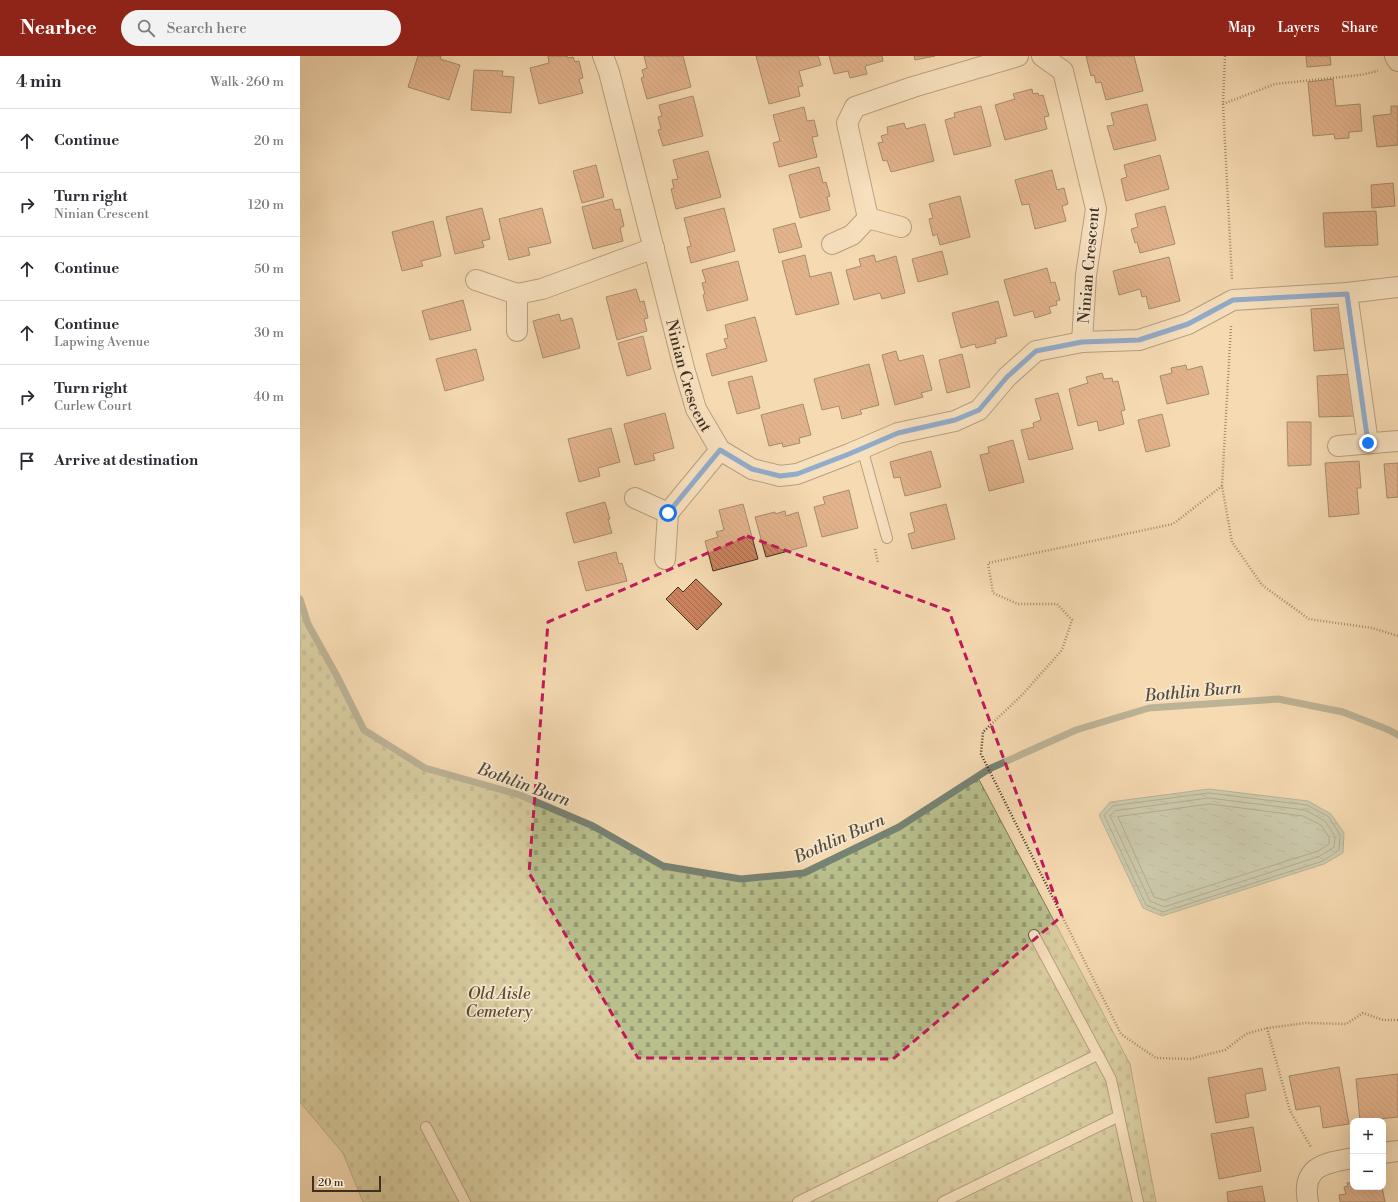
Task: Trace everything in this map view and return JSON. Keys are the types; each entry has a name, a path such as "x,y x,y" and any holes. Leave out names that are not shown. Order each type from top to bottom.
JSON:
{"street":[{"name":"Ninian Crescent","path":"602,56 609,72 684,368 696,409 720,450 752,469 780,476 797,474 898,433 955,420 979,410 1007,377 1036,351 1082,342 1086,275 1096,209 1063,71 1042,56"},
{"path":"868,218 847,123 855,107 913,87 1018,56"},
{"path":"868,218 901,227"},
{"path":"832,244 852,235 868,218"},
{"path":"476,280 517,294 542,289 654,248"},
{"path":"1082,342 1139,340 1188,324 1233,300 1347,294 1398,287"},
{"path":"517,294 517,331"},
{"path":"1347,294 1368,443"},
{"path":"1338,446 1398,441"},
{"path":"665,559 668,513 720,450"},
{"path":"635,498 668,513"},
{"path":"1386,1152 1398,1152"},
{"path":"1308,1202 1307,1183 1312,1173 1321,1165 1350,1159"}],"lane":[{"path":"862,448 887,538"},
{"path":"1034,935 1111,1080 1138,1202"},
{"path":"798,1202 1097,1055"},
{"path":"943,1202 1119,1116"},
{"path":"426,1127 465,1202"}],"path":[{"path":"1225,56 1223,104 1233,300 1222,486 1232,542 1262,585 1308,619 1372,628 1398,636"},
{"path":"1223,104 1275,84 1360,75 1392,62"},
{"path":"1222,486 1174,524 988,563 993,593 1018,604 1057,604 1072,620 1062,650 1023,694 983,732 981,754 1121,1034 1156,1058 1190,1059 1224,1050 1246,1034 1267,1028 1306,1023 1346,1024 1363,1013 1383,1020 1398,1020"},
{"path":"1267,1028 1290,1112 1321,1165"}],"highlighted area":[{"path":"747,536 949,611 1062,916 893,1059 638,1058 529,873 548,622"}],"green space":[{"name":"Old Aisle Cemetery","path":"300,599 308,624 365,731 425,768 520,795 593,826 663,866 741,879 804,873 899,827 977,776 1130,1064 1156,1202 363,1202 343,1153 300,1102"}],"water":[{"path":"1209,789 1308,801 1331,814 1344,833 1343,853 1324,864 1162,916 1143,908 1099,815 1110,802"}],"building":[{"path":"418,56 441,56 440,59 460,65 449,100 408,87"},
{"path":"548,56 567,56 568,58 573,57 575,62 579,61 583,78 579,79 583,93 539,104 530,68 549,63"},
{"path":"644,56 683,56 691,87 647,99 641,78 644,77 642,70 647,68"},
{"path":"756,56 818,56 821,65 799,71 803,86 798,87 800,96 769,104"},
{"path":"829,56 882,56 883,61 865,66 867,74 850,78 848,71 834,74"},
{"path":"914,56 935,56 915,60"},
{"path":"1086,56 1134,56 1143,91 1106,100 1101,82 1096,83 1094,75 1091,76"},
{"path":"1306,56 1330,56 1331,65 1307,67"},
{"path":"474,70 503,71 502,76 514,77 511,113 471,110"},
{"path":"1333,79 1336,106 1360,104 1362,131 1349,132 1349,138 1335,139 1334,134 1313,136 1308,82"},
{"path":"1032,89 1033,94 1038,93 1039,96 1043,95 1049,116 1044,117 1047,129 1005,140 995,105 1015,99 1013,94"},
{"path":"693,96 703,136 663,146 658,130 661,129 658,117 662,116 659,105"},
{"path":"1147,104 1156,140 1114,150 1107,126 1114,125 1111,113"},
{"path":"981,106 991,146 954,155 945,120 955,117 954,113"},
{"path":"1391,106 1398,106 1398,145 1377,147 1373,116 1391,114"},
{"path":"804,107 807,121 814,120 818,136 812,137 817,157 779,167 773,143 780,141 773,115"},
{"path":"904,123 906,129 925,124 934,161 891,172 887,160 883,161 878,143 883,142 881,136 888,134 887,127"},
{"path":"708,151 721,197 676,209 671,189 674,188 672,180 678,179 673,160"},
{"path":"1160,155 1169,189 1126,201 1121,179 1127,177 1124,165"},
{"path":"596,165 604,197 582,203 573,171"},
{"path":"819,167 823,183 826,182 830,196 827,197 830,210 800,218 789,175"},
{"path":"1052,170 1057,190 1064,188 1068,204 1062,206 1066,221 1035,229 1029,204 1022,205 1015,180"},
{"path":"1393,183 1395,206 1372,208 1371,185"},
{"path":"960,196 970,237 940,245 937,234 933,236 929,219 933,218 929,204"},
{"path":"612,199 615,210 620,209 624,226 620,228 623,241 593,249 582,207"},
{"path":"1165,206 1175,244 1140,253 1131,229 1138,227 1135,214"},
{"path":"482,208 490,239 482,241 484,247 455,254 446,217"},
{"path":"542,208 551,243 528,248 530,255 509,260 499,219"},
{"path":"724,208 735,251 691,263 687,247 691,246 684,218"},
{"path":"1376,211 1378,245 1325,247 1323,213"},
{"path":"433,221 441,256 421,261 423,266 402,271 392,232"},
{"path":"795,223 802,247 779,253 773,229"},
{"path":"942,251 948,274 918,282 912,259"},
{"path":"805,255 810,277 831,272 839,304 796,315 782,261"},
{"path":"874,255 876,262 896,256 905,293 882,299 880,293 854,300 846,270 861,266 859,259"},
{"path":"1169,257 1180,301 1149,309 1146,296 1142,297 1140,289 1119,295 1113,271"},
{"path":"738,261 748,300 707,311 702,283 706,282 702,270"},
{"path":"1047,268 1051,283 1055,282 1060,300 1056,301 1057,305 1049,307 1051,313 1035,318 1033,311 1014,316 1004,280"},
{"path":"636,289 640,302 644,301 648,318 644,319 647,331 617,340 606,297"},
{"path":"463,300 471,330 430,340 422,311"},
{"path":"998,301 1007,336 995,339 996,343 976,348 975,344 961,348 952,313"},
{"path":"1347,307 1350,348 1314,351 1311,309"},
{"path":"559,314 561,321 572,318 580,348 543,358 533,321"},
{"path":"755,317 767,361 712,376 706,354 727,348 724,339 728,338 725,325"},
{"path":"643,336 651,369 627,376 618,343"},
{"path":"476,349 484,380 445,391 436,359"},
{"path":"896,351 899,361 923,355 932,390 921,393 923,397 895,405 882,355"},
{"path":"962,354 970,387 947,393 939,360"},
{"path":"869,364 879,405 860,410 862,414 842,419 839,406 822,410 814,379"},
{"path":"1186,365 1187,370 1202,366 1209,394 1167,404 1160,376 1172,373 1171,368"},
{"path":"1102,373 1104,379 1112,378 1113,382 1118,381 1125,410 1121,411 1124,424 1099,431 1097,421 1078,426 1069,389 1088,383 1086,377"},
{"path":"1352,374 1355,416 1319,417 1317,376"},
{"path":"752,376 760,408 737,414 728,382"},
{"path":"1058,393 1073,449 1029,460 1021,430 1034,427 1033,423 1041,420 1035,399"},
{"path":"803,404 811,435 799,438 800,443 783,447 782,443 769,446 761,415"},
{"path":"665,413 674,448 653,454 655,460 635,465 624,424"},
{"path":"1162,414 1170,446 1146,452 1138,420"},
{"path":"1287,422 1311,422 1311,465 1288,466"},
{"path":"611,428 620,462 598,468 600,476 579,482 568,439"},
{"path":"1013,440 1024,482 989,491 980,455 989,453 988,447"},
{"path":"931,451 941,487 905,496 900,477 894,478 890,462"},
{"path":"1359,461 1361,488 1357,488 1359,514 1329,517 1325,463"},
{"path":"1398,463 1398,497 1387,498 1384,464"},
{"path":"849,490 858,528 822,537 814,507 825,504 823,497"},
{"path":"605,502 612,533 574,543 566,513"},
{"path":"743,504 758,559 713,571 705,541 718,537 716,532 724,530 719,510"},
{"path":"946,504 955,539 912,549 908,534 915,532 910,513"},
{"path":"785,511 786,516 798,512 807,546 766,557 755,517"},
{"path":"616,552 619,564 622,563 627,581 586,591 578,562"},
{"path":"696,579 722,604 697,630 666,599 678,587 683,592"},
{"path":"1339,1067 1349,1124 1323,1128 1320,1106 1296,1110 1289,1076"},
{"path":"1262,1068 1266,1090 1245,1094 1249,1117 1216,1123 1208,1078"},
{"path":"1398,1074 1398,1117 1360,1118 1356,1079"},
{"path":"1253,1127 1261,1171 1219,1179 1211,1134"},
{"path":"1350,1182 1350,1190 1383,1190 1385,1202 1340,1202 1339,1195 1346,1194 1344,1187 1348,1186 1347,1183"},
{"path":"1262,1186 1265,1202 1228,1202 1227,1192"}],"waterway":[{"name":"Bothlin Burn","path":"300,599 308,624 338,678 364,730 425,768 520,795 593,826 663,866 741,879 804,873 899,827 989,769 1076,730 1149,708 1278,699 1343,712 1398,735"}],"route":[{"path":"668,513 720,450 752,469 780,476 797,474 898,433 955,420 979,410 1007,377 1036,351 1082,342 1139,340 1188,324 1233,300 1347,294 1368,443"}]}
